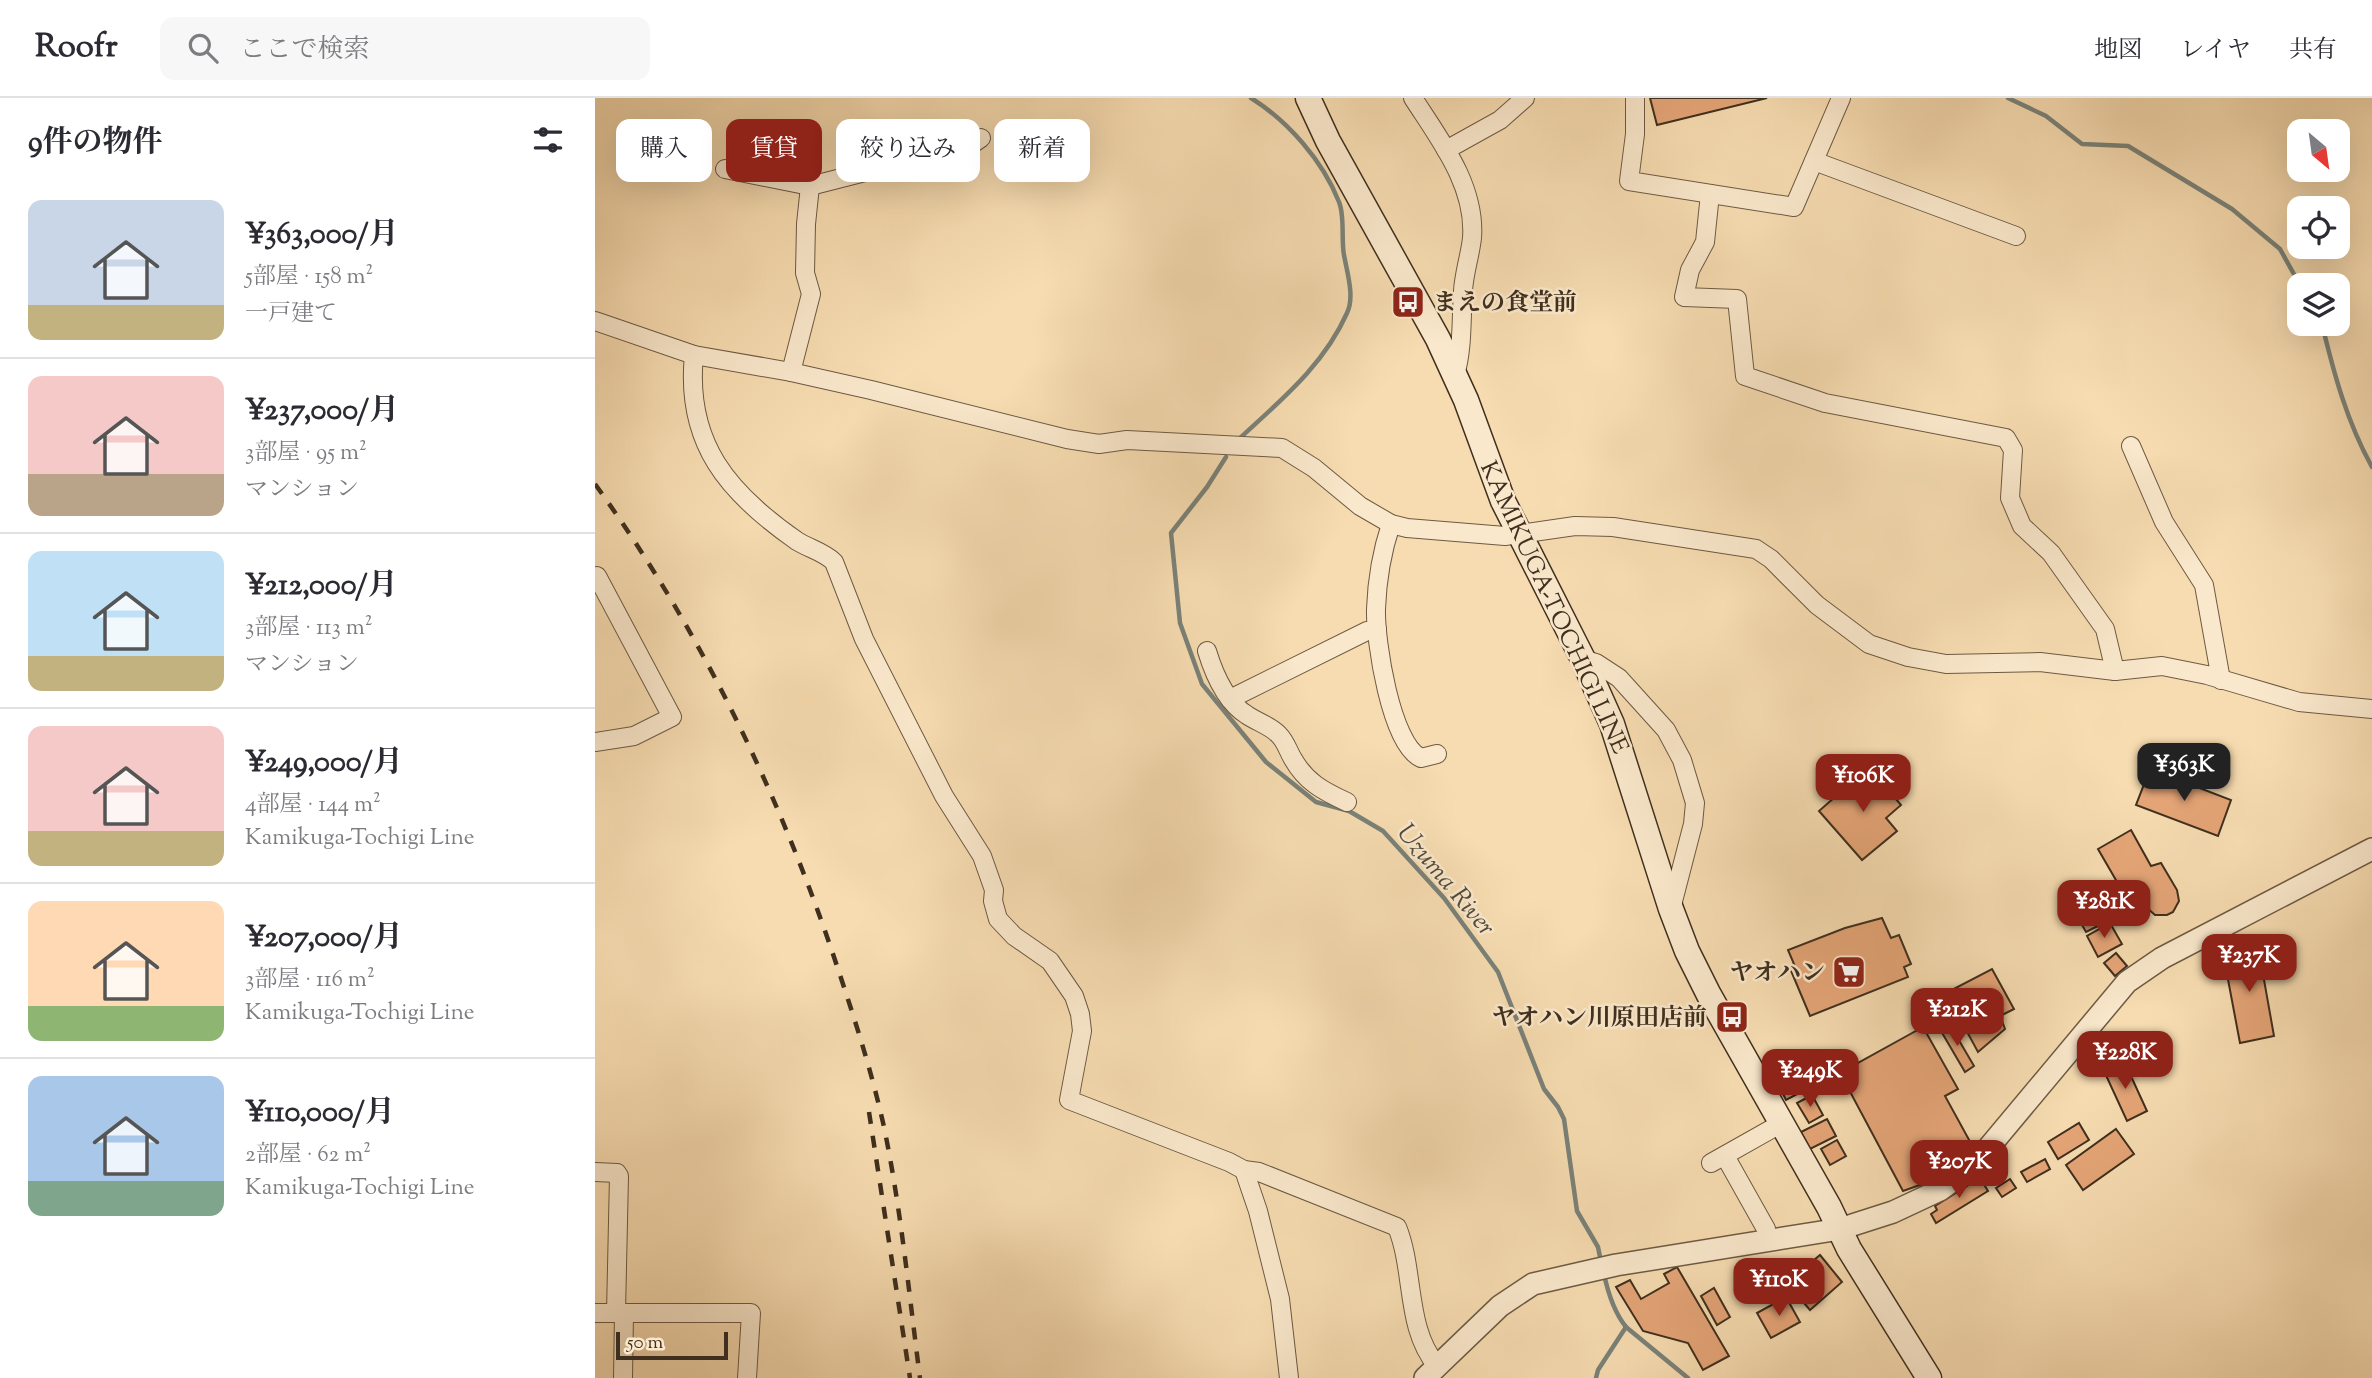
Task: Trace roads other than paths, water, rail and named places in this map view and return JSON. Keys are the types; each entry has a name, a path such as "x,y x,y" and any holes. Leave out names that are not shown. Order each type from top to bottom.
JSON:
{"main road":[{"name":"KAMIKUGA-TOCHIGI LINE","path":"1308,98 1328,141 1455,375 1492,474 1519,534 1583,659 1622,751 1671,909 1687,951 1849,1249 1929,1378"}],"street":[{"path":"1413,98 1446,150 1469,198 1472,237 1464,284 1461,355 1455,375"},
{"path":"1446,150 1500,120 1525,98"},
{"path":"1635,98 1635,134 1629,181 1794,207 1841,98"},
{"path":"725,169 810,186 971,145 981,138"},
{"path":"1814,161 2016,236"},
{"path":"791,372 811,294 806,273 806,223 810,186"},
{"path":"1710,194 1705,242 1690,270 1684,297 1737,299 1745,376 1825,403 2006,439 2013,450 2010,498 2022,526 2052,553 2105,629 2115,671"},
{"path":"595,321 694,355 791,372 1067,439 1100,444 1126,440 1282,448 1314,468 1360,506 1391,524 1505,536 1575,526 1613,527 1756,549 1771,559 1818,606 1869,644 1907,657 1946,664 2040,662 2115,671 2162,666 2299,702 2372,709"},
{"path":"694,355 692,389 703,441 744,499 800,543 828,556 834,562 864,639 944,796 982,856 993,890 998,919 1014,936 1050,961 1073,996 1080,1014 1082,1031 1069,1100 1397,1227 1406,1255 1416,1320 1431,1372"},
{"path":"2131,446 2164,522 2204,585 2221,680"},
{"path":"1391,524 1380,572 1376,610 1383,667 1399,733 1414,755 1421,758 1437,754"},
{"path":"595,742 634,736 672,717 597,576"},
{"path":"1230,699 1367,631 1377,629"},
{"path":"1207,652 1219,682 1230,699 1244,713 1277,732 1285,741 1293,760 1315,786 1347,802"},
{"path":"1583,659 1607,669 1629,688 1669,734 1685,769 1695,803 1693,824 1671,909"},
{"path":"1431,1372 1500,1306 1533,1284 1611,1267 1840,1229 1914,1203 1957,1179 1974,1165 2127,982 2161,958 2372,849"},
{"path":"1768,1240 1766,1229 1718,1159 1782,1124"},
{"path":"1244,1170 1258,1211 1280,1299 1289,1378"},
{"path":"595,1172 617,1173 619,1176 623,1378"},
{"path":"595,1313 751,1313 747,1378"}],"waterway":[{"name":"Uzuma River","path":"1240,438 1314,365 1337,332 1347,313 1350,300 1350,284 1343,249 1342,214 1332,187 1303,143 1278,118 1251,98"},
{"path":"2008,98 2046,116 2082,144 2128,146 2232,209 2280,249 2293,273"},
{"path":"2325,336 2342,397 2355,433 2372,467"},
{"name":"Uzuma River","path":"1226,457 1207,487 1171,533 1180,623 1202,684 1266,762 1316,802 1349,811 1383,831 1444,898 1498,972 1544,1089 1564,1119 1577,1211 1598,1247 1601,1262"},
{"name":"Uzuma River","path":"1604,1274 1612,1302 1626,1327 1688,1378"},
{"path":"1596,1378 1598,1370 1626,1327"}],"railway":[{"path":"595,484 668,595 732,710 811,892 854,1018 884,1127 900,1220 920,1378"},
{"path":"869,1112 910,1378"}],"place":[{"name":"まえの食堂前","path":"1408,302"},
{"name":"ヤオハン","path":"1849,972"},
{"name":"ヤオハン川原田店前","path":"1732,1017"}]}
